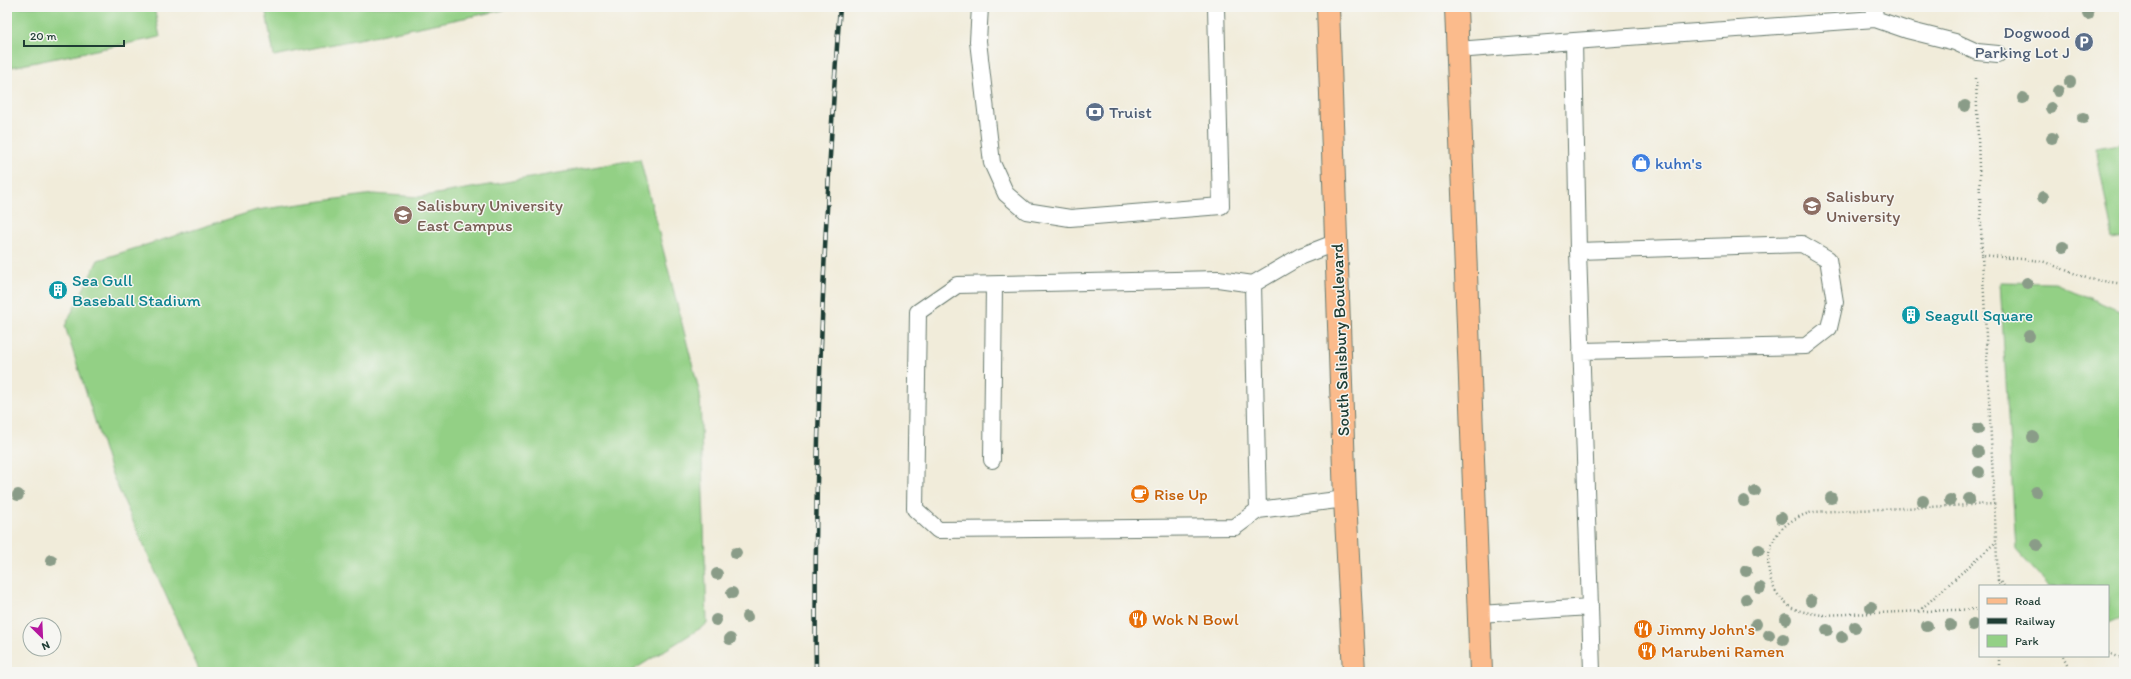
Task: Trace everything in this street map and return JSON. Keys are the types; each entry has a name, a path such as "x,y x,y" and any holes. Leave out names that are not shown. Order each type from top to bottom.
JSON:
{"main road":[{"name":"South Salisbury Boulevard","path":"1328,7 1345,499 1354,672"},
{"path":"1456,7 1481,672"}],"lane":[{"path":"980,7 978,41 992,163 1006,194 1026,211 1070,218 1221,206 1216,7"},
{"path":"1457,50 1574,41 1874,13 1907,30 1955,42 1977,52 1998,54"},
{"path":"1574,41 1578,251 1592,672"},
{"path":"1337,242 1301,256 1253,284 1218,279 957,286 918,312 915,509 938,530 1235,527 1258,510 1345,499"},
{"path":"1578,251 1802,244 1828,259 1835,302 1830,328 1806,346 1581,351"},
{"path":"1253,284 1258,510"},
{"path":"992,460 994,285"},
{"path":"1479,614 1590,607"}],"path":[{"path":"1977,52 1976,81 1982,255 1998,585"},
{"path":"1982,255 2042,261 2089,279 2124,284"},
{"path":"1979,609 1822,615 1803,612 1789,606 1779,596 1770,581 1768,565 1769,549 1777,534 1787,523 1799,515 1813,512 1994,504"},
{"path":"1918,611 1996,542"},
{"path":"1998,580 2003,585"},
{"path":"2109,653 2124,659"},
{"path":"1999,657 1999,672"},
{"path":"2064,657 2071,672"}],"green space":[{"path":"7,7 154,7 160,37 7,68"},
{"path":"265,7 519,7 274,56"},
{"path":"2124,143 2124,238 2113,240 2096,148"},
{"path":"640,159 700,394 707,624 630,672 200,672 111,472 65,326 98,260 257,210 373,194 419,197"},
{"path":"2000,282 2055,283 2124,313 2124,616 2109,623 2109,585 2048,585 2016,550"}],"railway":[{"path":"816,672 816,505 821,338 829,172 840,7"}],"place":[{"name":"Dogwood Parking Lot J","path":"2084,42"},
{"name":"Truist","path":"1095,112"},
{"name":"kuhn's","path":"1641,163"},
{"name":"Salisbury University","path":"1812,206"},
{"name":"Salisbury University East Campus","path":"403,215"},
{"name":"Sea Gull Baseball Stadium","path":"58,290"},
{"name":"Seagull Square","path":"1911,315"},
{"name":"Rise Up","path":"1140,494"},
{"name":"Wok N Bowl","path":"1138,619"},
{"name":"Jimmy John's","path":"1643,629"},
{"name":"Marubeni Ramen","path":"1647,651"}]}
